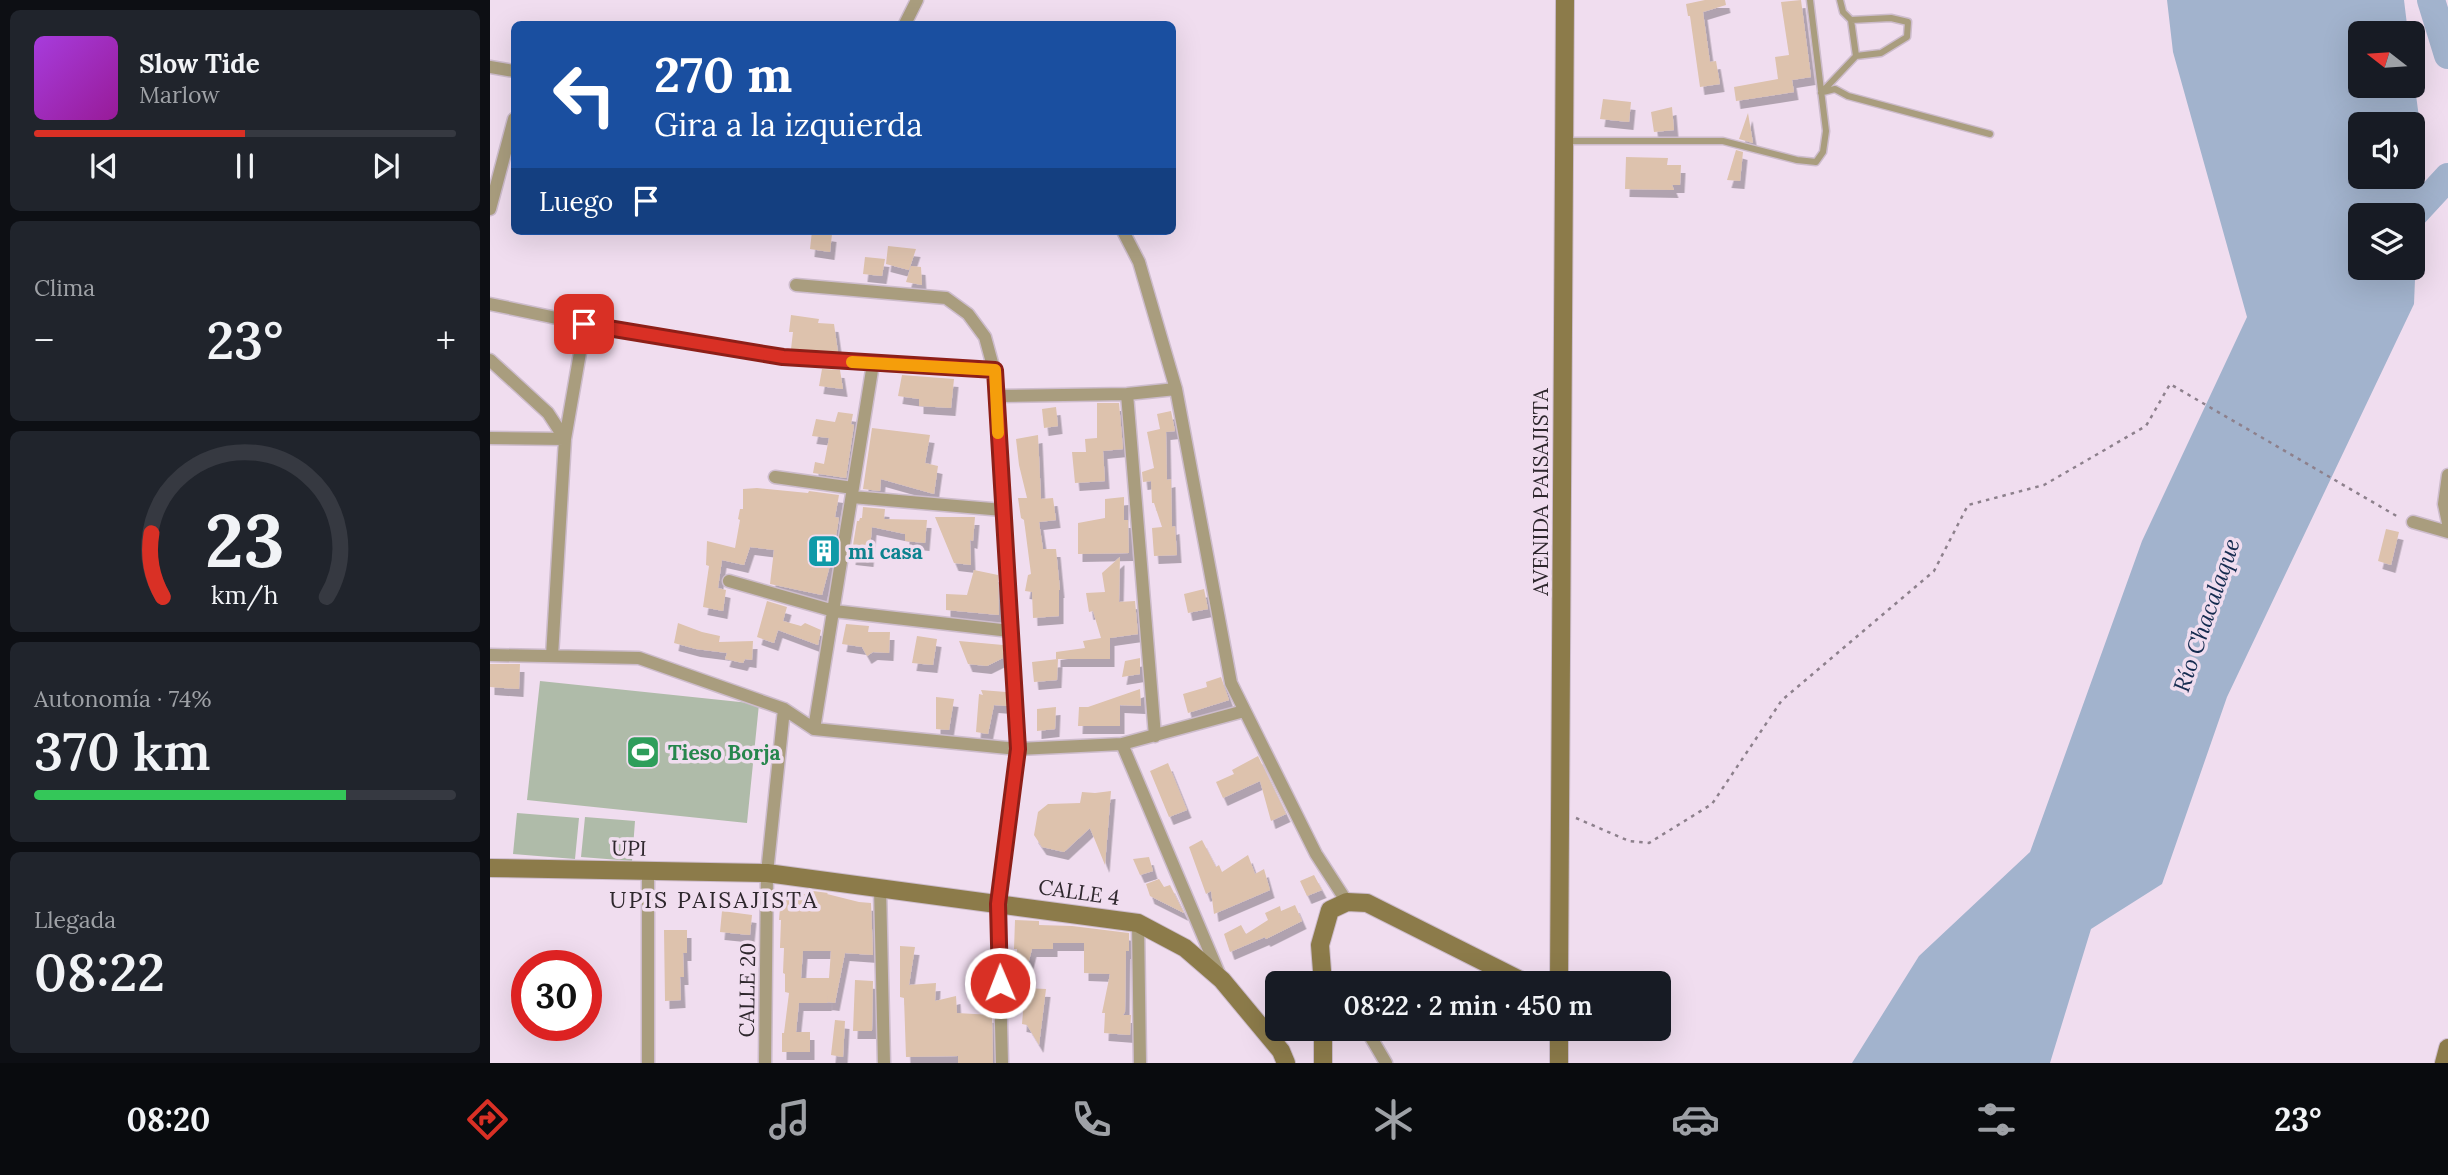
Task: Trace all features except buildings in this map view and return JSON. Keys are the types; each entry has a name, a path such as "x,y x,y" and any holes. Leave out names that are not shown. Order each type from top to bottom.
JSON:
{"street":[{"path":"906,21 917,0"},
{"name":"AVENIDA PAISAJISTA","path":"1559,971 1564,0"},
{"path":"490,66 511,70"},
{"path":"490,209 511,131"},
{"path":"1125,235 1139,262 1176,389 1231,683 1316,854 1347,902"},
{"path":"796,285 946,298 968,314 985,337 995,370 1018,749 998,904 1002,1063"},
{"path":"490,304 584,324 783,357 995,370"},
{"path":"552,656 565,439 584,324"},
{"path":"490,360 548,413 565,439"},
{"path":"814,729 873,364"},
{"path":"996,396 1127,394 1176,389"},
{"path":"1127,394 1155,736"},
{"path":"490,438 565,439"},
{"path":"2448,475 2444,504 2448,523"},
{"path":"775,477 853,493 1003,510"},
{"path":"2413,522 2448,532"},
{"path":"729,581 834,611 1010,631"},
{"path":"490,655 639,658 784,709 814,729 1018,749 1122,744 1244,710"},
{"name":"CALLE 20","path":"765,1063 767,873 784,709"},
{"path":"1122,744 1222,980"},
{"name":"UPI","path":"490,868 767,873"},
{"path":"648,871 648,1063"},
{"name":"CALLE 4","path":"767,873 1138,923 1185,948 1222,980 1281,1051 1286,1063"},
{"path":"880,888 884,1063"},
{"path":"1322,971 1320,945 1331,910 1347,902 1367,904 1502,971"},
{"path":"1138,923 1140,1063"},
{"path":"1323,1041 1323,1063"},
{"path":"1373,1041 1386,1063"},
{"path":"1559,1041 1559,1063"},
{"path":"2444,1063 2448,1048"}],"lane":[{"path":"1564,141 1723,141 1797,160 1816,162 1823,152 1826,131 1810,0"},
{"path":"1840,0 1843,12 1851,20 1856,56"},
{"path":"1821,93 1856,56 1881,53 1907,37 1908,22 1891,18 1851,20"},
{"path":"1821,93 1835,89 1848,96 1990,134"}],"path":[{"path":"1561,811 1629,841 1649,843 1712,804 1782,701 1934,571 1968,505 2044,485 2146,426 2170,384 2402,519 2413,522"}],"green space":[{"name":"Tieso Borja","path":"540,681 759,704 747,823 527,800"},
{"path":"517,813 579,818 575,859 513,854"},
{"path":"585,817 635,821 632,861 581,857"}],"water":[{"path":"2167,0 2404,0 2407,21 2348,21 2348,98 2416,98 2418,112 2348,112 2348,189 2419,189 2418,203 2348,203 2348,280 2415,280 2414,304 2227,697 2162,884 2091,929 2050,1063 1852,1063 1919,956 2030,852 2142,541 2247,317 2173,52"}],"waterway":[{"name":"Río Chacalaque","path":"2431,0 2448,55"},
{"name":"Río Chacalaque","path":"2424,203 2448,177"}],"slow traffic":[{"path":"852,362 995,370 998,433"}],"place":[{"name":"mi casa","path":"824,551"},
{"name":"Tieso Borja","path":"643,752"}],"district":[{"name":"UPIS PAISAJISTA","path":"714,899"}],"route":[{"path":"584,324 783,357 995,370 1018,749 998,904 1000,983"}]}
